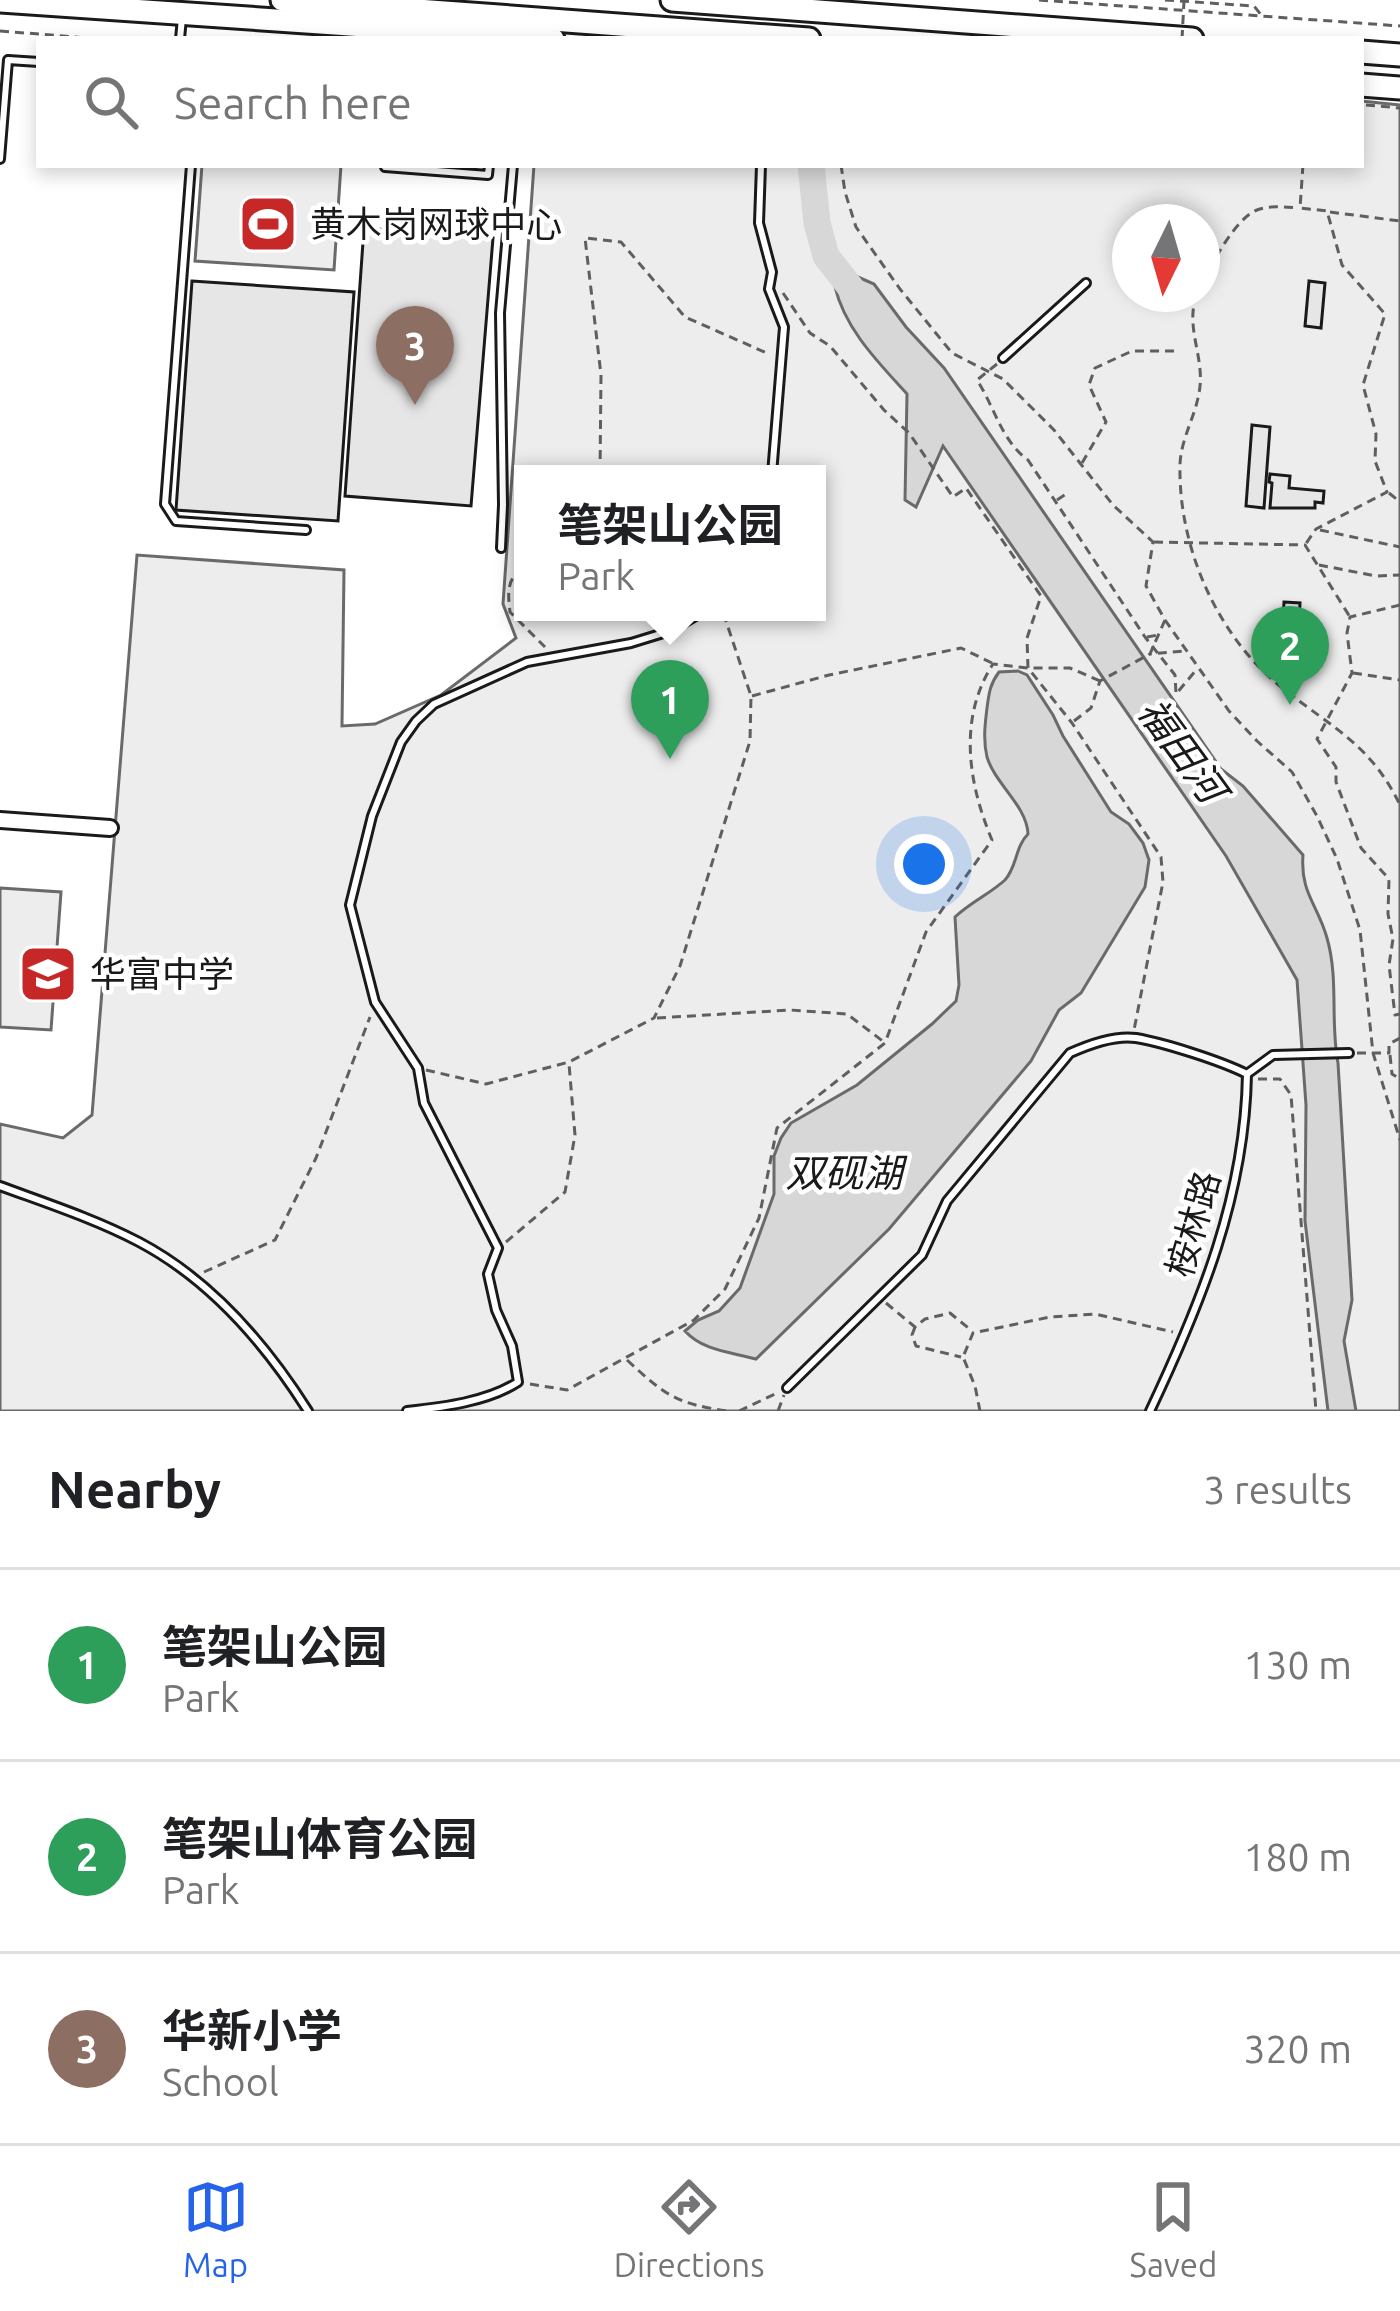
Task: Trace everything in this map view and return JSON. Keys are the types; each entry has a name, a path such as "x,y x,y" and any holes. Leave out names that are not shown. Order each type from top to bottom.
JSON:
{"main road":[{"path":"282,0 773,36"},
{"path":"671,0 848,14 910,9 948,30 1111,36"},
{"path":"779,0 848,14"},
{"path":"0,2 491,36"},
{"path":"1364,52 1400,55"},
{"path":"1364,85 1400,88"}],"street":[{"path":"0,820 110,828"}],"lane":[{"path":"180,36 182,14"},
{"path":"0,159 8,60 36,62"},
{"path":"191,168 165,504 176,520 306,530"},
{"path":"398,168 488,175 489,168"},
{"path":"500,548 500,313 513,168"},
{"path":"761,168 759,223 772,272 769,289 784,328 773,465"},
{"path":"1003,358 1086,283"},
{"path":"407,1411 487,1396 518,1382 512,1346 496,1310 488,1274 498,1248 424,1102 418,1068 375,1002 350,904 372,816 400,742 434,704 510,669 631,643 687,621"},
{"path":"787,1388 922,1255 947,1201 1070,1053 1091,1043 1132,1037 1229,1065 1247,1077 1273,1055 1349,1054"},
{"name":"桉林路","path":"1150,1411 1186,1335 1220,1238 1241,1158 1247,1077"},
{"path":"0,1186 140,1242 192,1278 236,1314 275,1360 308,1411"}],"path":[{"path":"1039,0 1400,26"},
{"path":"1139,9 1145,0"},
{"path":"1165,0 1254,6 1263,17"},
{"path":"1182,36 1184,1"},
{"path":"0,31 62,36"},
{"path":"1364,104 1400,108"},
{"path":"841,168 856,226 952,353 1003,379 1054,430 1113,505 1153,542 1305,544"},
{"path":"1300,208 1303,168"},
{"path":"1220,251 1250,213 1261,209 1300,208 1400,220"},
{"path":"1327,212 1342,265 1385,314 1364,385 1376,434 1375,461 1387,492 1400,502"},
{"path":"600,465 601,375 585,238 621,242 685,317 782,359"},
{"path":"772,272 810,333 830,346 904,428 953,496 966,488 1041,596 1027,638 1028,668 1072,723 1161,857 1163,882 1132,1037"},
{"path":"1192,312 1201,387 1180,461 1191,543 1212,598 1246,653 1372,760 1400,805"},
{"path":"1081,465 1106,422 1089,385 1095,368 1132,351 1175,351"},
{"path":"1003,358 977,380 998,426 1014,450 1028,460 1175,675 1176,694 1198,668"},
{"path":"1305,544 1316,529 1387,492"},
{"path":"1055,501 1066,494"},
{"path":"1316,529 1400,547"},
{"path":"1153,542 1146,586 1165,620 1229,711 1292,772 1348,886 1360,930 1373,1053 1400,1140"},
{"path":"1305,544 1350,617 1352,673 1318,739 1336,766 1336,782 1361,848 1389,879 1393,939 1389,965 1395,1015 1400,1014"},
{"path":"1319,565 1376,576 1400,574"},
{"path":"514,579 508,586 509,612 514,617"},
{"path":"1350,617 1400,604"},
{"path":"1150,654 1165,620"},
{"path":"518,621 554,656"},
{"path":"654,1018 680,966 750,741 751,696 726,621"},
{"path":"1145,637 1158,634"},
{"path":"751,696 961,648 993,664 1070,668 1100,681"},
{"path":"1072,723 1091,708 1100,681 1150,654 1186,651"},
{"path":"518,1382 567,1390 694,1319 725,1289 759,1218 777,1128 885,1043 926,932 992,840 980,812 968,748 980,685 993,664"},
{"path":"1352,673 1400,680"},
{"path":"192,1278 275,1240 316,1157 375,1002"},
{"path":"418,1068 486,1084 569,1062 654,1018 790,1010 847,1014 885,1043"},
{"path":"1400,1038 1389,1045 1392,1074 1400,1079"},
{"path":"1349,1054 1389,1053"},
{"path":"498,1248 565,1192 575,1135 569,1062"},
{"path":"1247,1077 1280,1079 1291,1095 1316,1411"},
{"path":"880,1298 915,1327"},
{"path":"963,1357 916,1346 915,1327 950,1313 973,1333"},
{"path":"973,1333 1050,1317 1095,1314 1186,1335"},
{"path":"973,1333 963,1357 980,1411"},
{"path":"626,1359 680,1403 728,1411"},
{"path":"739,1411 787,1388"},
{"path":"778,1411 787,1388"}],"shaded area":[{"path":"1364,101 1400,105 1400,1411 0,1411 0,1124 63,1138 92,1115 137,555 344,570 342,726 375,724 441,695 516,638 503,604 534,168 1364,168"},
{"name":"黄木岗网球中心","path":"202,168 341,168 334,270 195,261"},
{"path":"0,888 61,892 51,1030 0,1027"}],"water":[{"path":"851,274 874,284 944,368 1221,769 1243,786 1303,855 1304,879 1327,938 1333,969 1352,1300 1344,1341 1356,1411 1328,1411 1305,1221 1306,1105 1297,980 1226,856 943,446 916,507 905,500 907,394 846,317 835,287"},
{"name":"双砚湖","path":"999,672 1027,675 1111,812 1129,824 1143,843 1149,860 1145,887 1081,993 1059,1010 1031,1061 889,1229 756,1359 700,1343 685,1331 719,1311 740,1288 774,1194 774,1156 791,1123 857,1085 956,1001 955,917 1005,880 1028,834 1022,814 991,767 985,744 994,681"}],"building":[{"path":"364,228 493,238 471,506 345,496"},
{"path":"192,281 354,292 338,521 176,510"},
{"path":"1309,281 1325,283 1321,328 1305,326"},
{"path":"1252,425 1270,427 1264,508 1246,506"},
{"path":"1270,474 1290,476 1289,488 1324,491 1323,503 1315,502 1315,508 1270,508"},
{"path":"1284,602 1300,603 1297,657 1281,656"}],"waterway":[{"name":"福田河","path":"811,168 826,256 865,306"}],"place":[{"name":"黄木岗网球中心","path":"268,224"},
{"name":"华新小学","path":"415,405"},
{"name":"笔架山体育公园","path":"1290,705"},
{"name":"笔架山公园","path":"670,759"},
{"name":"华富中学","path":"48,974"}]}
